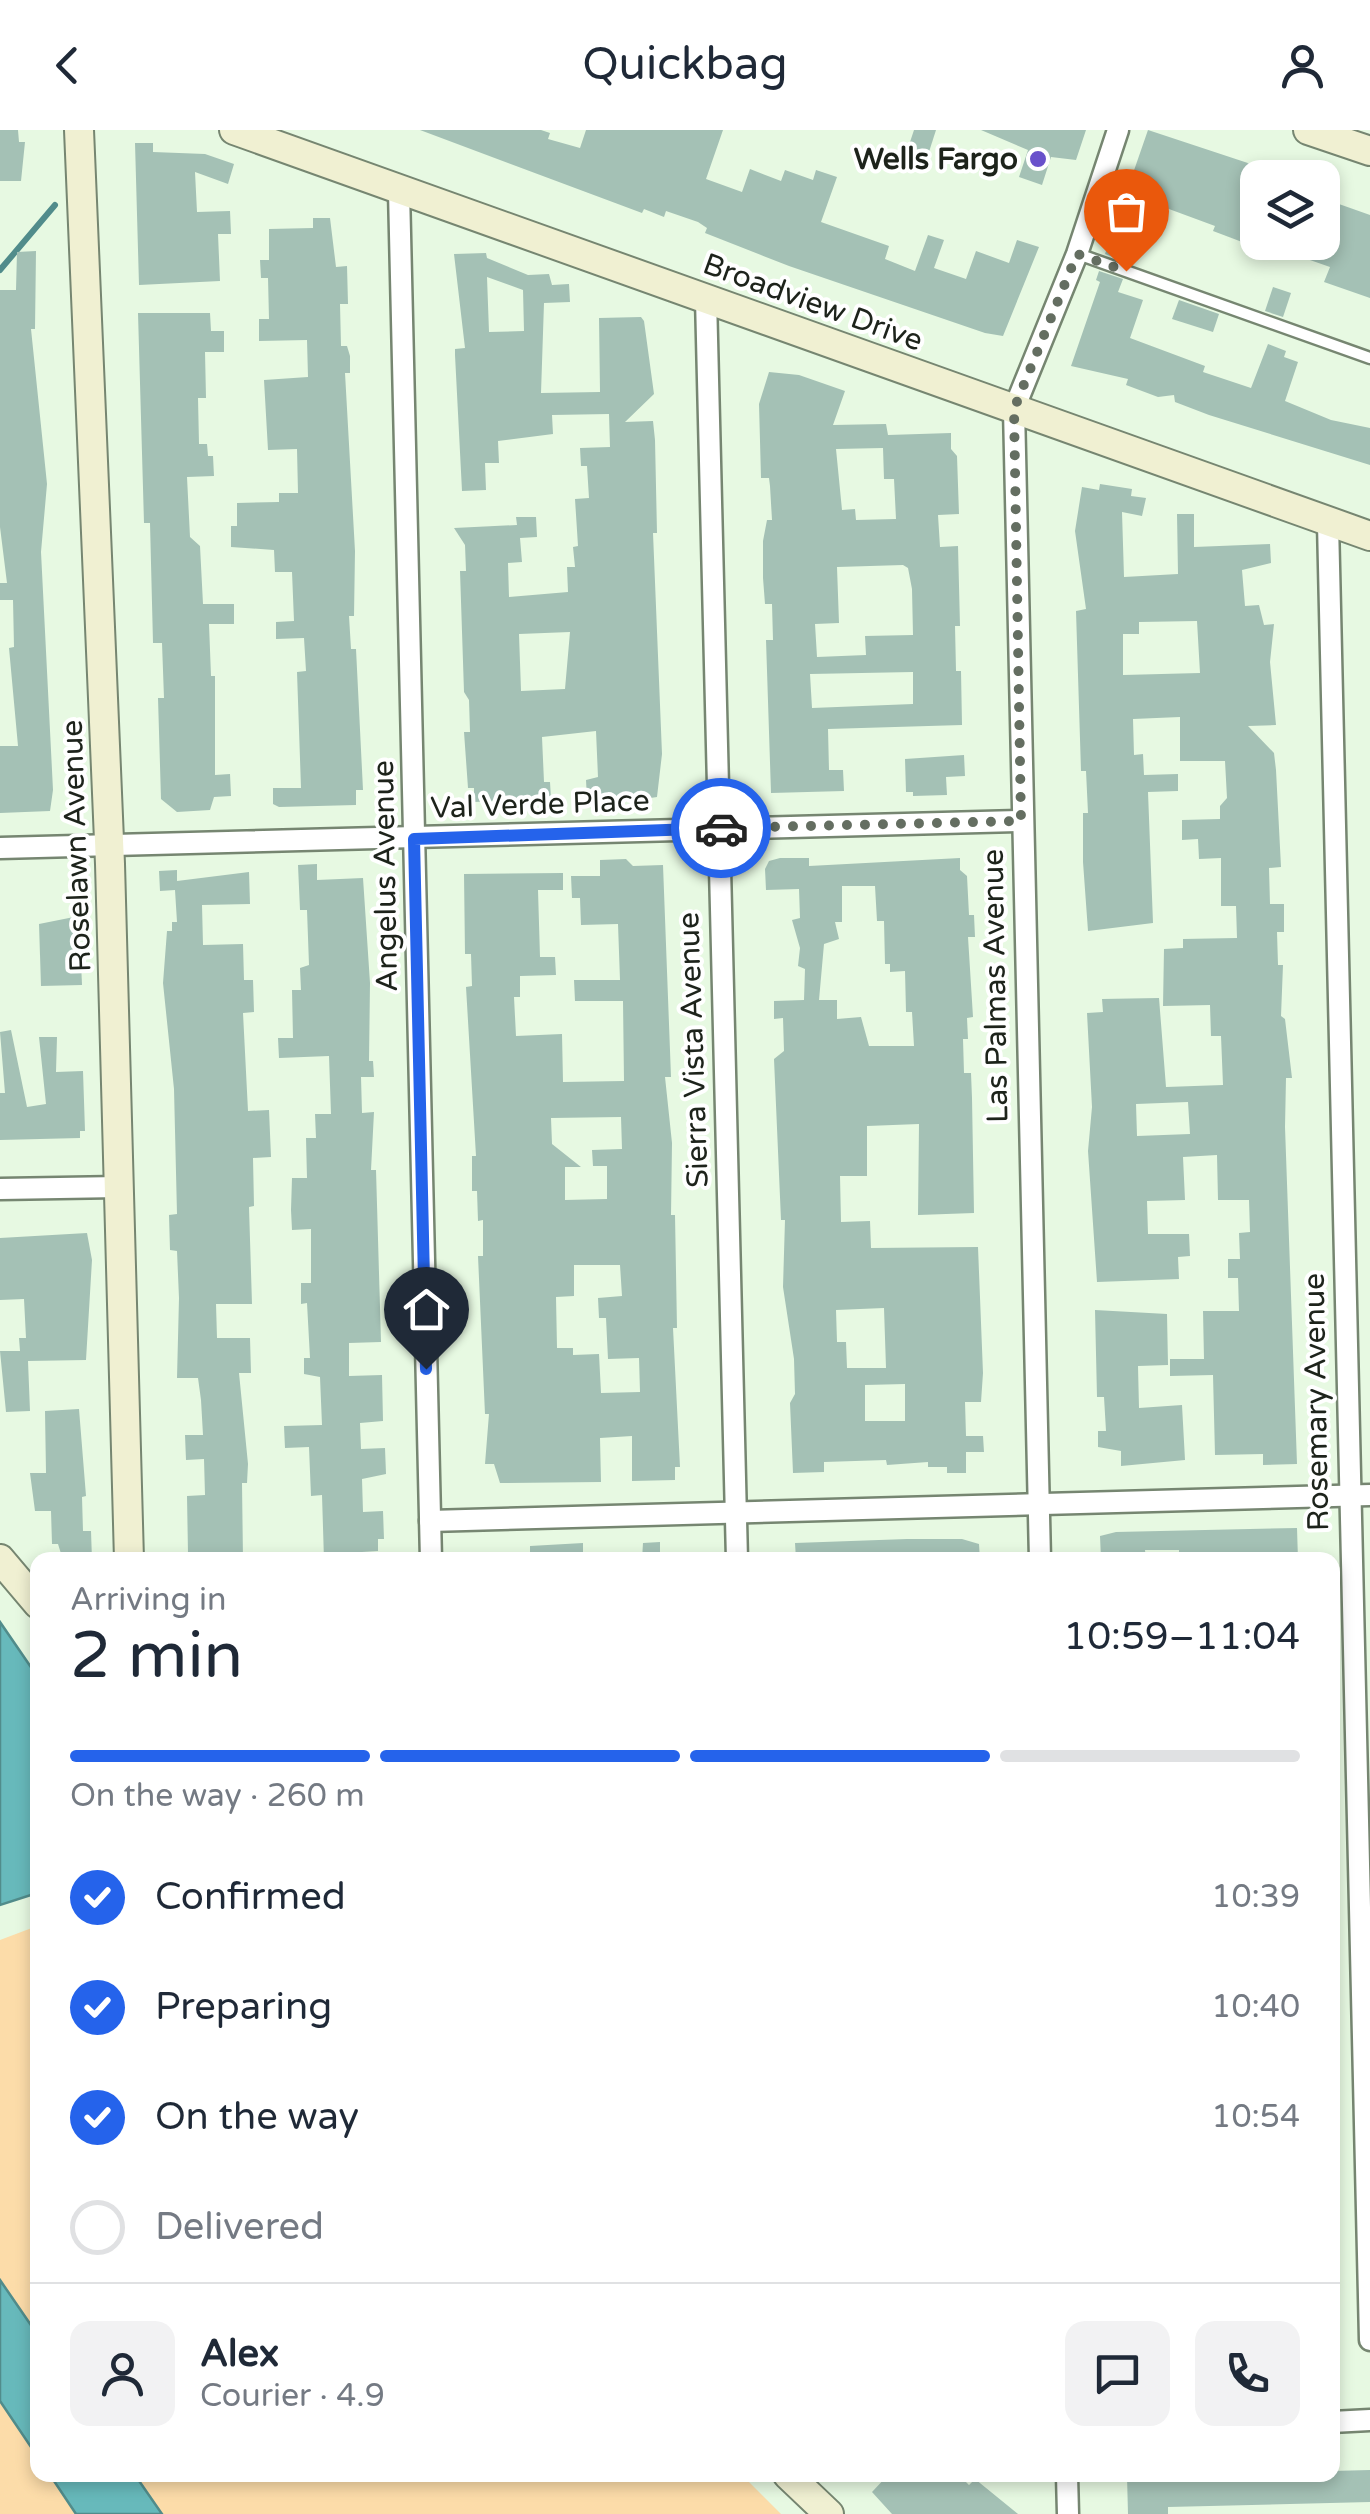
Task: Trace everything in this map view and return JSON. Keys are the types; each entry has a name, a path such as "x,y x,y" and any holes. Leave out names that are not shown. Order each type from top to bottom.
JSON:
{"street":[{"name":"Roselawn Avenue","path":"79,130 109,846 130,1552"},
{"name":"Broadview Drive","path":"234,130 1370,536"},
{"name":"Las Palmas Avenue","path":"1040,1552 1014,409 1077,254 1118,130"},
{"path":"1308,130 1370,151"},
{"name":"Angelus Avenue","path":"399,191 431,1552"},
{"name":"Sierra Vista Avenue","path":"706,298 737,1552"},
{"name":"Rosemary Avenue","path":"1328,522 1370,2340"},
{"name":"Val Verde Place","path":"0,848 1021,821"},
{"path":"0,1189 119,1187"},
{"path":"430,1520 1370,1495"},
{"path":"0,1558 30,1594"},
{"path":"1340,2422 1370,2420"},
{"path":"1066,2482 1068,2514"}],"lane":[{"path":"1077,254 1370,358"}],"shaded area":[{"path":"30,1929 30,2482 749,2482 781,2514 0,2514 0,1940"}],"water":[{"path":"0,1622 30,1666 30,1895 0,1905"},
{"path":"0,2280 30,2324 30,2446 0,2401"},
{"path":"55,2482 140,2482 162,2514 76,2514"}],"building":[{"path":"0,130 18,130 19,142 25,142 21,181 0,181"},
{"path":"420,130 541,130 550,133 548,139 580,148 586,130 723,130 706,179 742,192 750,169 781,181 785,170 813,180 816,170 837,177 821,222 889,246 885,259 915,271 928,235 944,240 934,268 966,279 976,251 1009,263 1017,240 1039,247 1003,336 985,333 789,266 705,233 707,228 698,222 666,211 664,217 644,209 642,213"},
{"path":"914,130 936,130 928,155 908,148"},
{"name":"Wells Fargo","path":"981,130 1086,130 1076,160 1051,157 1042,185 1019,177 1028,150"},
{"path":"1148,130 1240,160 1240,241 1213,231 1215,226 1150,202 1128,263 1105,254"},
{"path":"135,143 153,143 153,152 205,154 234,164 228,184 195,172 197,212 230,211 231,234 218,234 220,281 139,285"},
{"path":"1340,204 1370,215 1370,298 1324,282 1330,267 1310,260 1340,260"},
{"path":"313,218 330,218 336,267 347,266 348,304 340,304 341,346 347,346 350,356 350,373 345,373 355,551 354,616 349,616 351,649 356,649 363,790 356,790 356,805 279,807 273,804 273,788 301,788 297,672 306,671 304,638 276,639 276,622 294,621 292,572 275,572 274,550 231,547 231,526 237,526 237,503 279,502 279,493 298,493 297,449 268,450 264,380 308,377 307,340 259,341 259,319 269,319 268,278 261,278 260,260 269,260 269,229 313,228"},
{"path":"36,251 35,329 31,329 47,484 41,552 53,790 50,811 0,813 0,746 18,746 9,648 14,647 13,600 0,600 0,583 7,583 0,527 0,290 16,290 17,252"},
{"path":"486,253 487,258 528,275 549,274 552,285 569,284 570,302 544,303 541,393 600,392 599,318 641,317 644,321 654,394 625,422 653,421 655,440 657,533 653,533 662,754 657,797 611,804 611,798 587,799 586,780 598,777 596,731 542,737 544,782 550,782 551,799 474,802 474,788 468,788 464,732 470,732 469,700 464,692 460,571 466,571 465,545 454,528 517,525 516,517 536,517 537,537 520,538 522,562 508,563 509,597 568,592 567,567 575,567 573,547 578,546 575,499 589,498 587,466 581,466 580,448 610,447 609,414 552,415 553,434 498,441 499,463 485,463 486,490 462,491 455,349 465,348 454,254","holes":["487,277 523,290 524,331 489,332","570,632 565,689 521,691 519,634"]},
{"path":"1099,271 1123,279 1118,292 1143,300 1130,338 1205,366 1203,372 1251,388 1268,344 1286,351 1284,357 1298,362 1285,401 1331,420 1370,428 1370,465 1209,415 1175,402 1174,395 1158,397 1126,385 1128,379 1071,366 1100,282 1096,280"},
{"path":"1273,287 1291,293 1283,317 1265,311"},
{"path":"1179,300 1219,314 1213,332 1172,319"},
{"path":"138,313 210,313 211,331 224,331 224,352 205,352 206,398 198,398 199,444 207,444 208,456 213,456 214,476 187,477 190,537 200,546 203,604 234,604 234,624 209,624 211,676 215,676 215,775 230,774 231,796 214,797 210,810 177,812 161,799 158,698 164,698 162,643 153,643 150,523 144,523"},
{"path":"769,372 799,375 845,391 833,425 886,424 888,435 951,433 951,449 957,456 959,514 938,515 940,547 958,546 960,626 955,626 956,671 961,671 962,725 828,729 829,770 843,770 844,791 771,793 766,640 773,640 772,604 765,604 763,541 767,520 772,520 769,478 761,478 759,404","holes":["883,448 884,479 894,479 896,519 856,520 855,509 842,510 836,449","837,567 908,568 913,635 865,636 866,655 817,657 815,624 839,623","913,672 913,704 812,708 810,674"]},
{"path":"1100,484 1132,489 1131,496 1146,498 1142,516 1122,512 1124,577 1178,574 1177,514 1194,514 1194,547 1270,544 1271,563 1242,570 1245,606 1259,605 1264,625 1274,624 1270,662 1276,725 1248,726 1274,753 1276,770 1281,867 1269,868 1270,904 1284,904 1284,932 1277,932 1278,965 1283,965 1281,1016 1285,1019 1292,1078 1286,1078 1285,1127 1297,1464 1263,1465 1263,1454 1215,1455 1213,1375 1170,1376 1170,1359 1204,1359 1203,1311 1239,1311 1238,1278 1228,1278 1228,1259 1240,1259 1239,1233 1250,1232 1249,1200 1218,1200 1217,1155 1183,1157 1185,1200 1147,1201 1148,1234 1189,1234 1190,1256 1178,1257 1179,1279 1097,1282 1088,1151 1092,1107 1087,1013 1103,1012 1102,999 1159,998 1166,1087 1223,1085 1221,1036 1211,1036 1210,1005 1163,1006 1164,949 1183,948 1183,939 1237,938 1236,906 1221,906 1221,858 1199,859 1198,839 1182,840 1182,820 1220,819 1220,806 1227,798 1225,761 1180,761 1180,717 1133,719 1134,755 1143,754 1144,775 1178,774 1178,791 1148,792 1153,923 1088,931 1083,813 1088,813 1086,771 1081,771 1076,611 1086,609 1075,531 1082,487 1099,490","holes":["1197,621 1200,673 1123,675 1123,634 1139,634 1139,622","1188,1102 1190,1134 1137,1136 1136,1104"]},
{"path":"964,755 965,776 946,777 947,795 913,796 913,792 906,792 905,759"},
{"path":"809,858 809,866 960,858 960,870 967,876 969,915 974,915 975,937 968,937 973,1017 967,1018 968,1039 963,1039 964,1073 971,1073 974,1213 918,1215 919,1124 867,1126 867,1176 840,1176 841,1222 870,1221 871,1248 978,1247 981,1402 965,1402 966,1436 983,1436 984,1452 966,1452 966,1473 947,1473 947,1467 928,1467 928,1462 887,1465 886,1460 824,1462 824,1472 793,1473 790,1403 795,1394 794,1359 783,1287 785,1220 781,1220 774,1059 784,1051 783,1018 774,1019 774,1001 804,1000 805,969 798,966 800,948 792,920 800,918 799,889 766,890 765,869 769,861","holes":["842,886 875,886 877,921 884,921 885,964 890,964 890,972 905,971 906,1012 912,1012 914,1046 869,1046 861,1017 837,1019 837,1000 819,1000 824,944 839,939 835,922 842,922","884,1308 886,1368 847,1368 846,1342 837,1342 836,1310","905,1384 905,1421 865,1421 865,1385"]},
{"path":"626,859 633,866 663,865 671,1077 665,1077 672,1143 671,1215 675,1215 677,1328 673,1328 680,1467 675,1467 675,1480 632,1481 632,1436 600,1438 601,1482 500,1483 494,1464 485,1464 489,1414 485,1414 478,1256 483,1256 483,1220 478,1221 477,1191 472,1191 472,1156 476,1156 466,987 472,986 471,954 465,954 464,874 563,873 563,890 538,890 540,957 555,957 556,975 520,976 520,997 514,997 516,1036 562,1034 563,1082 624,1081 623,1001 575,1001 574,980 620,980 618,924 581,925 580,898 572,898 571,876 600,876 600,860","holes":["621,1117 622,1149 592,1150 593,1166 607,1166 607,1199 565,1200 565,1167 581,1167 552,1144 551,1118","574,1265 620,1265 622,1296 598,1298 599,1318 606,1318 608,1359 639,1358 640,1392 601,1393 599,1354 573,1355 573,1348 557,1348 556,1297 574,1296"]},
{"path":"317,864 317,880 363,878 370,983 369,1061 373,1061 374,1077 361,1077 362,1113 374,1112 371,1170 376,1170 381,1342 349,1343 349,1376 382,1375 383,1421 360,1423 361,1449 385,1448 386,1474 362,1479 363,1512 383,1511 384,1539 378,1539 378,1551 324,1552 322,1495 311,1496 309,1447 285,1448 284,1426 322,1425 320,1377 304,1374 304,1358 310,1358 307,1303 301,1304 301,1283 311,1283 311,1229 292,1230 291,1210 292,1178 307,1178 306,1138 316,1138 315,1114 331,1114 329,1056 279,1058 278,1038 293,1038 292,990 301,990 300,968 309,965 307,910 300,910 298,865"},
{"path":"177,870 177,881 249,872 250,904 202,905 203,945 243,944 244,980 253,980 254,1012 243,1013 248,1111 269,1110 271,1157 253,1158 254,1206 249,1207 252,1304 216,1304 217,1338 250,1338 251,1373 239,1373 248,1464 247,1483 242,1483 243,1552 188,1552 187,1496 205,1495 204,1459 186,1460 185,1435 203,1435 198,1378 177,1378 177,1251 170,1250 169,1215 177,1214 174,1089 163,983 167,931 172,931 172,922 177,922 175,890 160,891 159,871"},
{"path":"79,916 82,985 41,986 39,924"},
{"path":"11,1030 27,1107 46,1104 39,1037 57,1037 56,1072 83,1071 85,1131 80,1131 80,1138 0,1140 0,1093 5,1093 0,1032"},
{"path":"87,1233 92,1260 86,1360 28,1361 30,1411 6,1412 0,1351 20,1351 19,1338 26,1338 24,1299 0,1300 0,1238"},
{"path":"1095,1310 1167,1314 1168,1365 1138,1366 1139,1408 1182,1405 1185,1460 1121,1466 1121,1451 1098,1447 1098,1431 1106,1431 1104,1397 1097,1397"},
{"path":"79,1409 86,1496 82,1497 83,1531 91,1531 92,1552 60,1552 58,1544 52,1544 51,1511 35,1511 30,1473 46,1473 45,1411"},
{"path":"1297,1528 1298,1552 1101,1552 1100,1536 1116,1532"},
{"path":"962,1539 979,1544 980,1552 796,1552 795,1543"},
{"path":"660,1542 660,1552 642,1552 643,1543"},
{"path":"583,1543 583,1552 530,1552 530,1546"},
{"path":"1370,2470 1370,2502 1168,2507 1168,2514 1128,2514 1127,2482 1340,2482 1340,2471"},
{"path":"881,2482 979,2482 1018,2514 892,2514 872,2492"}],"waterway":[{"path":"0,270 55,205"}],"way so far":[{"path":"721,828 1021,821 1014,409 1077,254 1126,271"}],"place":[{"name":"Wells Fargo","path":"1038,159"}],"route":[{"path":"426,1369 414,839 721,828"}]}
